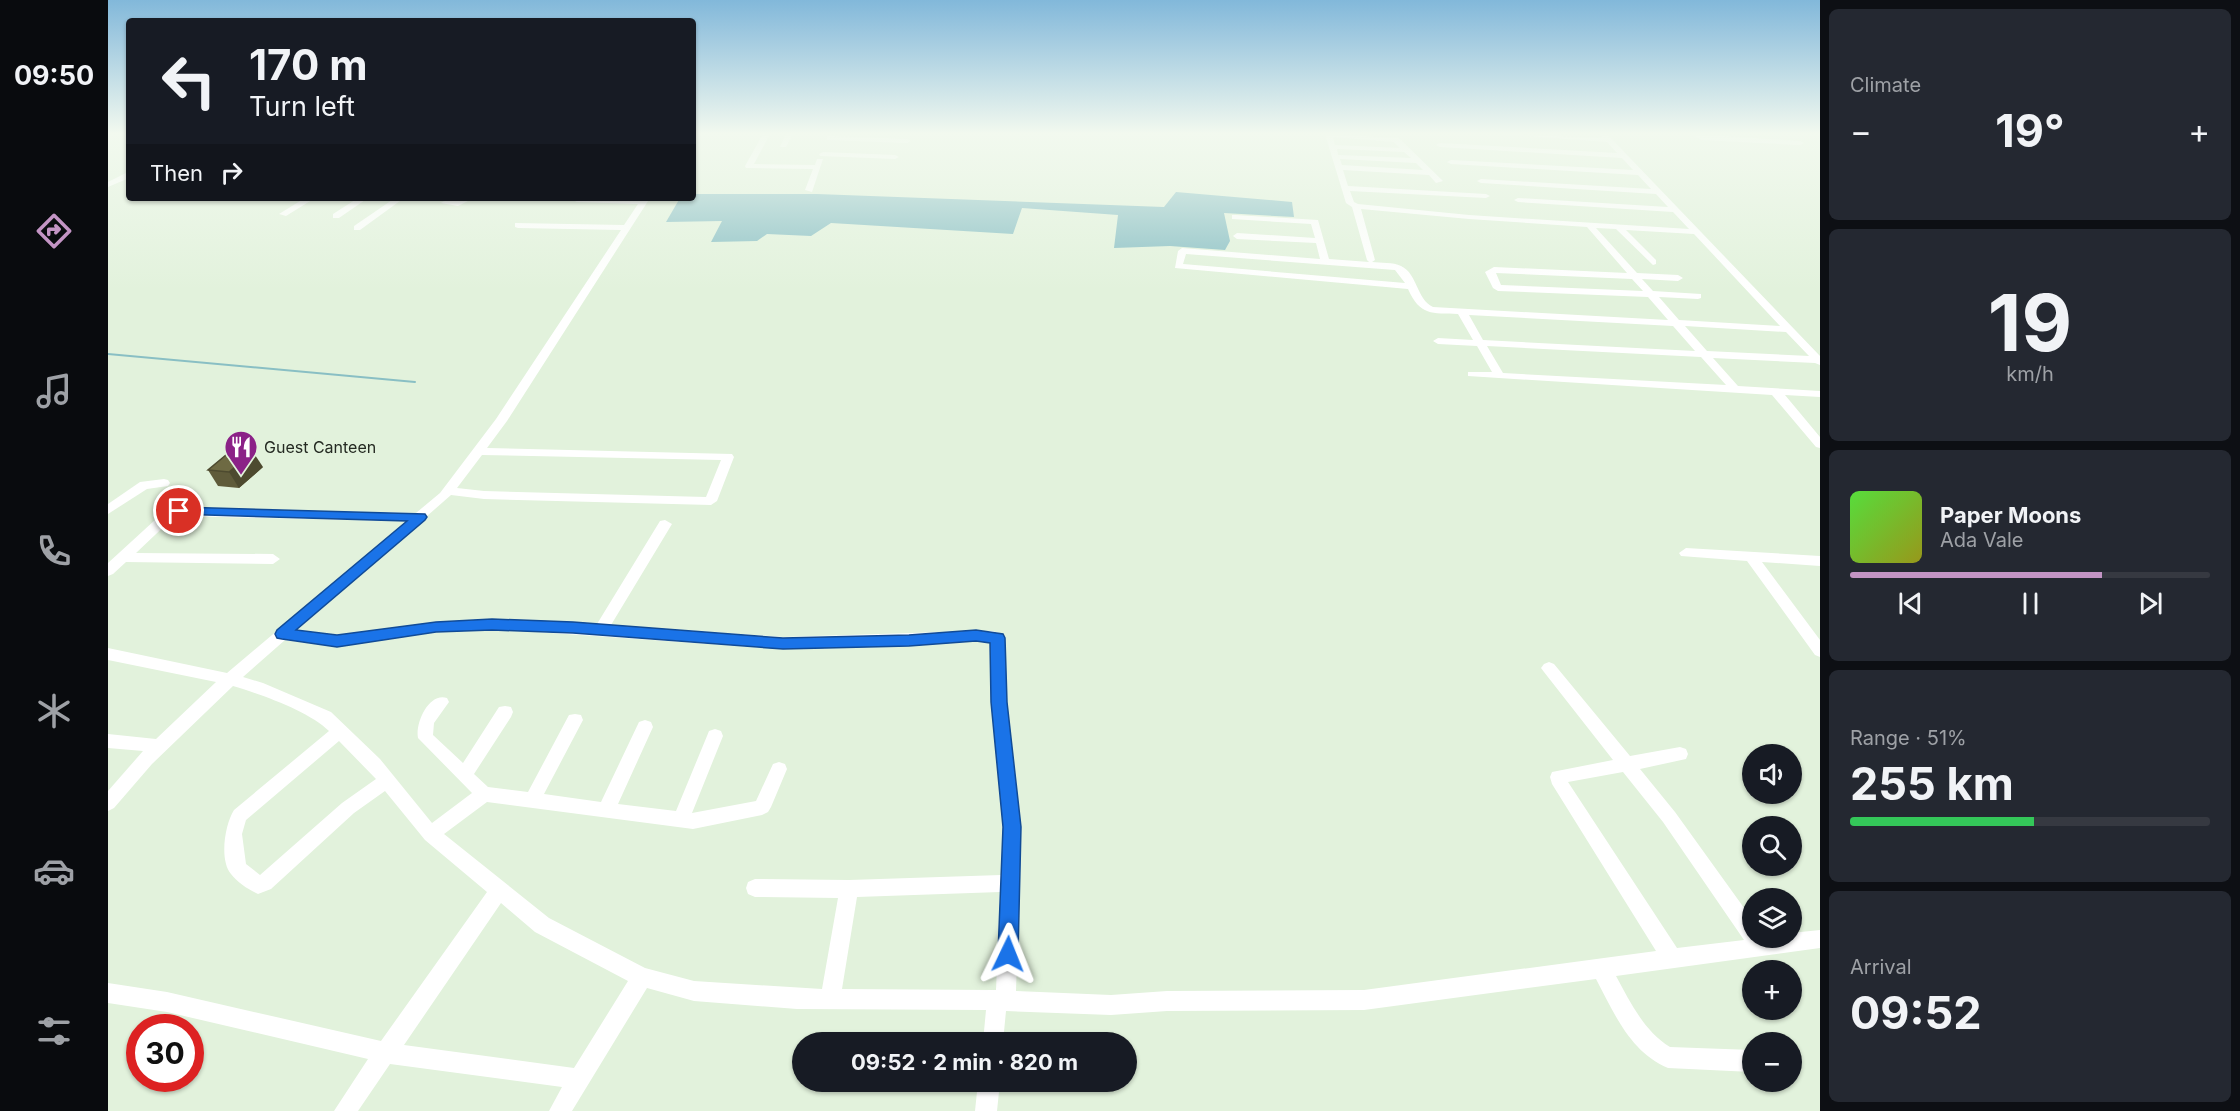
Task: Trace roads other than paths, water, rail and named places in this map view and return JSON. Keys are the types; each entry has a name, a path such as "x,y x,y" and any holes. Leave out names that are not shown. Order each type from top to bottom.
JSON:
{"street":[{"path":"809,190 810,186"},
{"path":"1509,186 1525,211 1590,226 1696,232"},
{"path":"1554,186 1657,192"},
{"path":"1651,186 1819,361"},
{"path":"1486,196 1346,188 1350,203 1356,206 1525,211 1675,210"},
{"path":"283,214 306,201"},
{"path":"336,216 359,201"},
{"path":"357,228 396,201"},
{"path":"445,203 466,201"},
{"path":"108,803 159,746 230,679 448,491 501,421 643,201"},
{"path":"1356,206 1371,260"},
{"path":"1235,217 1313,221 1321,241 1325,262"},
{"path":"518,225 626,228"},
{"path":"1590,226 1735,389"},
{"path":"1619,228 1653,262"},
{"path":"1237,236 1321,241"},
{"path":"1411,286 1178,266 1182,251 1398,267 1403,271 1411,286 1421,305 1426,308 1462,312 1788,329"},
{"path":"1678,278 1494,270 1490,272 1498,288 1698,296"},
{"path":"1462,312 1500,376"},
{"path":"1438,341 1819,361"},
{"path":"1472,374 1820,394"},
{"path":"1775,391 1820,444"},
{"path":"448,491 484,495 711,501 728,457 478,451"},
{"path":"108,510 144,485 164,483"},
{"path":"108,571 172,512 420,517"},
{"path":"601,630 665,524"},
{"path":"1686,553 1820,561"},
{"path":"122,557 273,559"},
{"path":"1751,557 1820,651"},
{"path":"282,634 337,641 436,627 480,625 601,630 783,643 976,636 998,638 999,702 1012,827 1002,1000 995,1032"},
{"path":"108,654 258,687 325,717 387,780 431,834 542,925 642,977 694,991 797,999 1002,1000 1111,1005 1167,1001 1364,1000 1671,958 1742,943"},
{"path":"1549,668 1694,851 1742,921"},
{"path":"441,702 426,723 423,731 426,738 484,794 693,821 762,807 779,769"},
{"path":"464,776 505,712"},
{"path":"532,801 575,720"},
{"path":"606,810 645,727"},
{"path":"340,731 240,815 232,830 237,868 258,885 269,880 348,808 387,780"},
{"path":"681,820 716,736"},
{"path":"108,741 159,746"},
{"path":"1671,958 1560,784 1558,777 1680,754"},
{"path":"431,834 484,794"},
{"path":"755,888 849,889 1010,883"},
{"path":"345,1111 500,889"},
{"path":"830,999 849,889"},
{"path":"1802,939 1820,939"},
{"path":"1600,967 1643,1039 1656,1052 1668,1057 1742,1061"},
{"path":"563,1110 579,1079 642,977"},
{"path":"108,993 167,1002 386,1053 579,1079"},
{"path":"986,1111 988,1092"}],"water":[{"path":"1176,192 1292,202 1294,217 1224,213 1230,241 1225,250 1170,246 1114,248 1118,215 1022,208 1013,234 831,223 811,236 767,234 757,241 711,242 722,221 666,222 678,201 696,201 696,194 817,194 1164,207"}],"waterway":[{"path":"108,354 415,382"}],"place":[{"name":"Guest Canteen","path":"241,476"}]}
